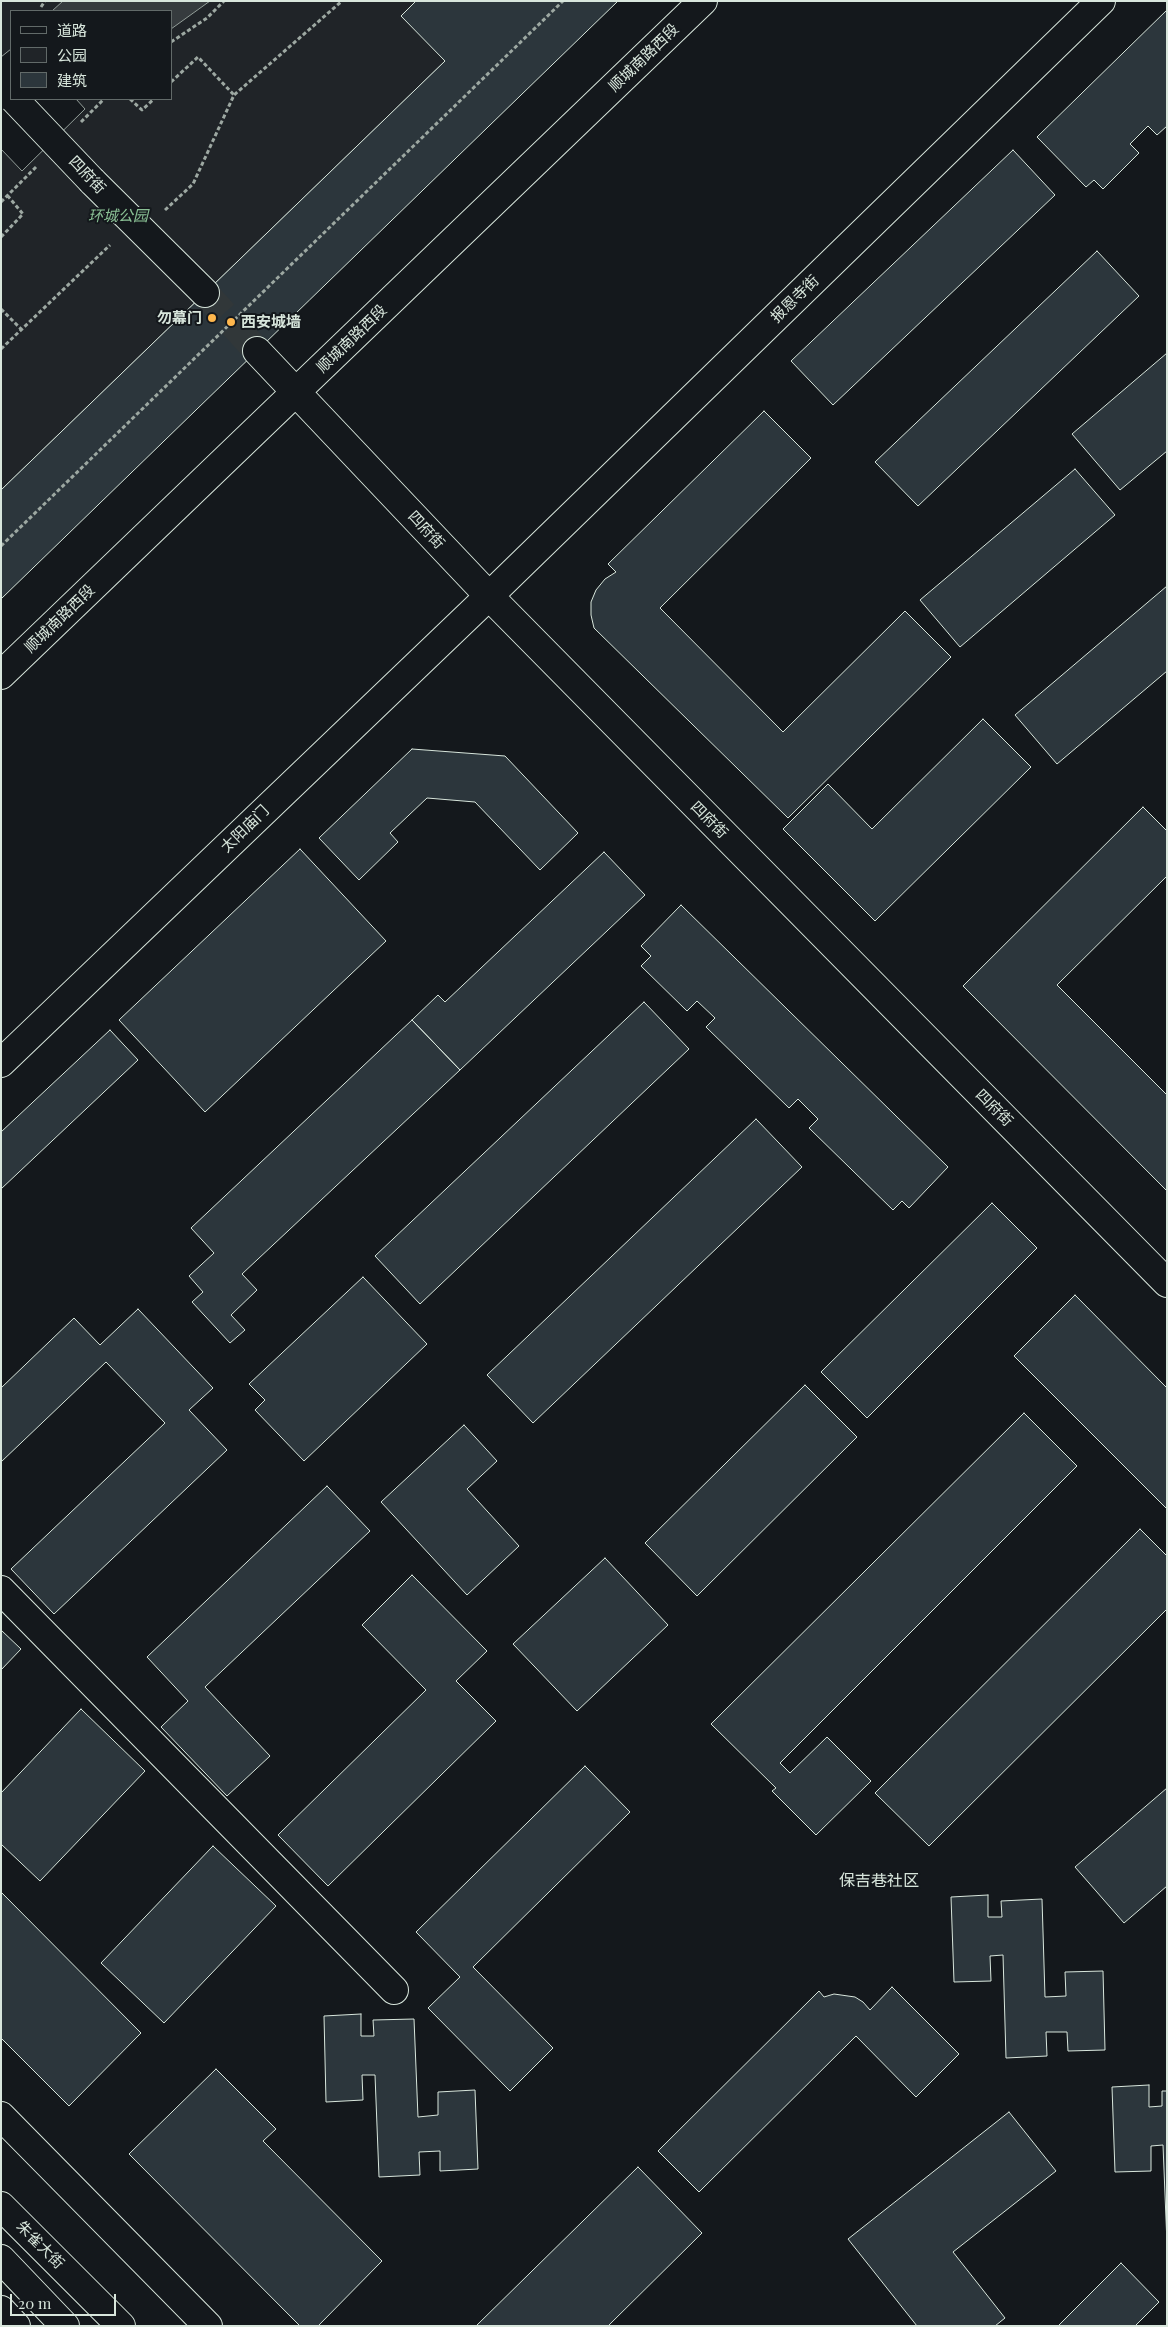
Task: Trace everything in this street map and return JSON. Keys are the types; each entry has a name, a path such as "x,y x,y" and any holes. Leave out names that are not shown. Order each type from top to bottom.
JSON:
{"street":[{"name":"顺城南路西段","path":"1,675 702,1"},
{"name":"报恩寺街","path":"489,596 1101,1"},
{"name":"四府街","path":"1,86 10,96"},
{"name":"四府街","path":"14,100 92,181 205,293"},
{"name":"四府街","path":"257,351 489,596 1167,1283"},
{"name":"太阳庙门","path":"1,1062 489,596"},
{"path":"1,1590 394,1990"},
{"path":"1,2116 208,2326"},
{"name":"朱雀大街","path":"1,2206 121,2326"},
{"path":"1,2259 65,2326"},
{"path":"1,2310 16,2326"}],"path":[{"path":"41,7 45,1"},
{"path":"172,41 207,18 224,1"},
{"path":"164,211 193,184 234,95 342,1"},
{"path":"1,546 563,1"},
{"path":"172,81 198,56 234,95"},
{"path":"131,100 142,110 153,100"},
{"path":"1,237 23,214 7,195"},
{"path":"1,349 110,245"},
{"path":"1,309 22,330"}],"green space":[{"name":"环城公园","path":"1,1 416,1 445,61 1,490"}],"shaded area":[{"path":"63,1 210,1 172,28 172,10 53,10"}],"pier":[{"path":"10,50 10,100 77,100 85,109 22,171 1,149 1,57"}],"building":[{"name":"西安城墙","path":"416,1 618,1 1,599 1,490 445,61 401,16"},
{"path":"1167,10 1167,126 1157,135 1148,126 1130,144 1139,153 1103,189 1094,180 1086,187 1037,137"},
{"path":"1013,150 1055,195 833,405 791,361"},
{"path":"1097,251 1139,296 918,506 875,462"},
{"path":"1167,353 1167,451 1120,490 1072,434"},
{"path":"764,411 811,458 660,608 783,732 905,611 951,657 788,818 594,628 591,615 591,602 596,590 605,579 616,572 608,564"},
{"path":"1075,469 1115,515 960,647 920,600"},
{"path":"1167,586 1167,671 1057,764 1015,715"},
{"path":"983,719 1031,767 875,921 783,829 828,784 872,829"},
{"path":"412,749 505,756 578,833 540,870 475,802 427,798 390,833 398,842 359,880 319,838"},
{"path":"1143,807 1167,831 1167,876 1057,985 1167,1095 1167,1191 963,986"},
{"path":"300,849 386,941 205,1112 119,1020"},
{"path":"604,852 645,895 460,1070 412,1020 438,995 445,1002"},
{"path":"681,905 948,1167 909,1208 902,1201 893,1210 809,1128 818,1119 798,1099 789,1108 706,1027 715,1018 697,1001 687,1011 641,966 651,956 641,946"},
{"path":"644,1002 689,1049 420,1304 375,1256"},
{"path":"412,1020 460,1070 242,1274 257,1290 231,1315 245,1330 230,1343 192,1302 203,1292 189,1276 214,1253 191,1228"},
{"path":"110,1030 138,1060 1,1189 1,1132"},
{"path":"756,1119 802,1167 533,1423 487,1375"},
{"path":"992,1203 1037,1248 867,1418 821,1372"},
{"path":"363,1277 427,1344 304,1461 255,1410 265,1400 249,1384"},
{"path":"1075,1295 1167,1388 1167,1509 1014,1356"},
{"path":"138,1309 213,1388 189,1410 227,1450 54,1614 11,1569 165,1423 106,1362 1,1462 1,1388 74,1318 100,1345"},
{"path":"805,1385 857,1437 697,1596 645,1543"},
{"path":"1024,1413 1077,1466 780,1763 790,1773 827,1737 871,1781 816,1835 772,1791 776,1788 711,1724"},
{"path":"464,1425 497,1461 467,1489 519,1546 467,1595 381,1502"},
{"path":"327,1486 370,1531 205,1687 270,1756 227,1796 161,1727 188,1701 147,1657"},
{"path":"1140,1529 1167,1556 1167,1609 929,1846 875,1793"},
{"path":"605,1558 668,1625 577,1711 513,1644"},
{"path":"412,1575 487,1651 456,1681 496,1721 328,1886 278,1835 426,1690 362,1625"},
{"path":"1,1630 21,1649 1,1670"},
{"path":"81,1709 145,1771 40,1881 1,1844 1,1793"},
{"path":"585,1766 630,1812 473,1967 553,2048 510,2091 428,2008 460,1977 416,1932"},
{"path":"1167,1788 1167,1886 1124,1923 1075,1867"},
{"path":"213,1846 276,1906 164,2023 101,1963"},
{"path":"1,1892 141,2033 69,2106 1,2038"},
{"path":"988,1895 988,1917 1002,1917 1001,1901 1042,1899 1045,1997 1066,1996 1065,1972 1103,1971 1105,2050 1068,2051 1067,2032 1046,2032 1047,2056 1006,2058 1003,1955 990,1956 991,1981 954,1982 951,1897"},
{"path":"892,1987 959,2054 916,2097 856,2036 699,2192 658,2151 819,1991 824,1997 834,1994 855,1997 870,2010"},
{"path":"361,2014 361,2036 374,2036 373,2020 414,2019 418,2117 438,2115 438,2092 475,2090 478,2169 440,2171 440,2151 419,2152 420,2175 379,2177 375,2075 362,2075 363,2100 326,2102 324,2016"},
{"path":"216,2069 276,2129 263,2141 382,2261 318,2326 300,2326 129,2154"},
{"path":"1149,2085 1149,2107 1162,2106 1162,2091 1167,2091 1167,2244 1163,2145 1151,2146 1151,2171 1115,2172 1112,2087"},
{"path":"1009,2112 1056,2171 953,2252 1005,2318 995,2326 917,2326 848,2239"},
{"path":"638,2167 702,2233 608,2326 476,2326"},
{"path":"1121,2263 1159,2302 1135,2326 1058,2326"}],"tunnel":[{"path":"205,293 257,351"}],"place":[{"name":"勿幕门","path":"212,318"},
{"name":"西安城墙","path":"231,322"}],"district":[{"name":"保吉巷社区","path":"879,1881"}]}
